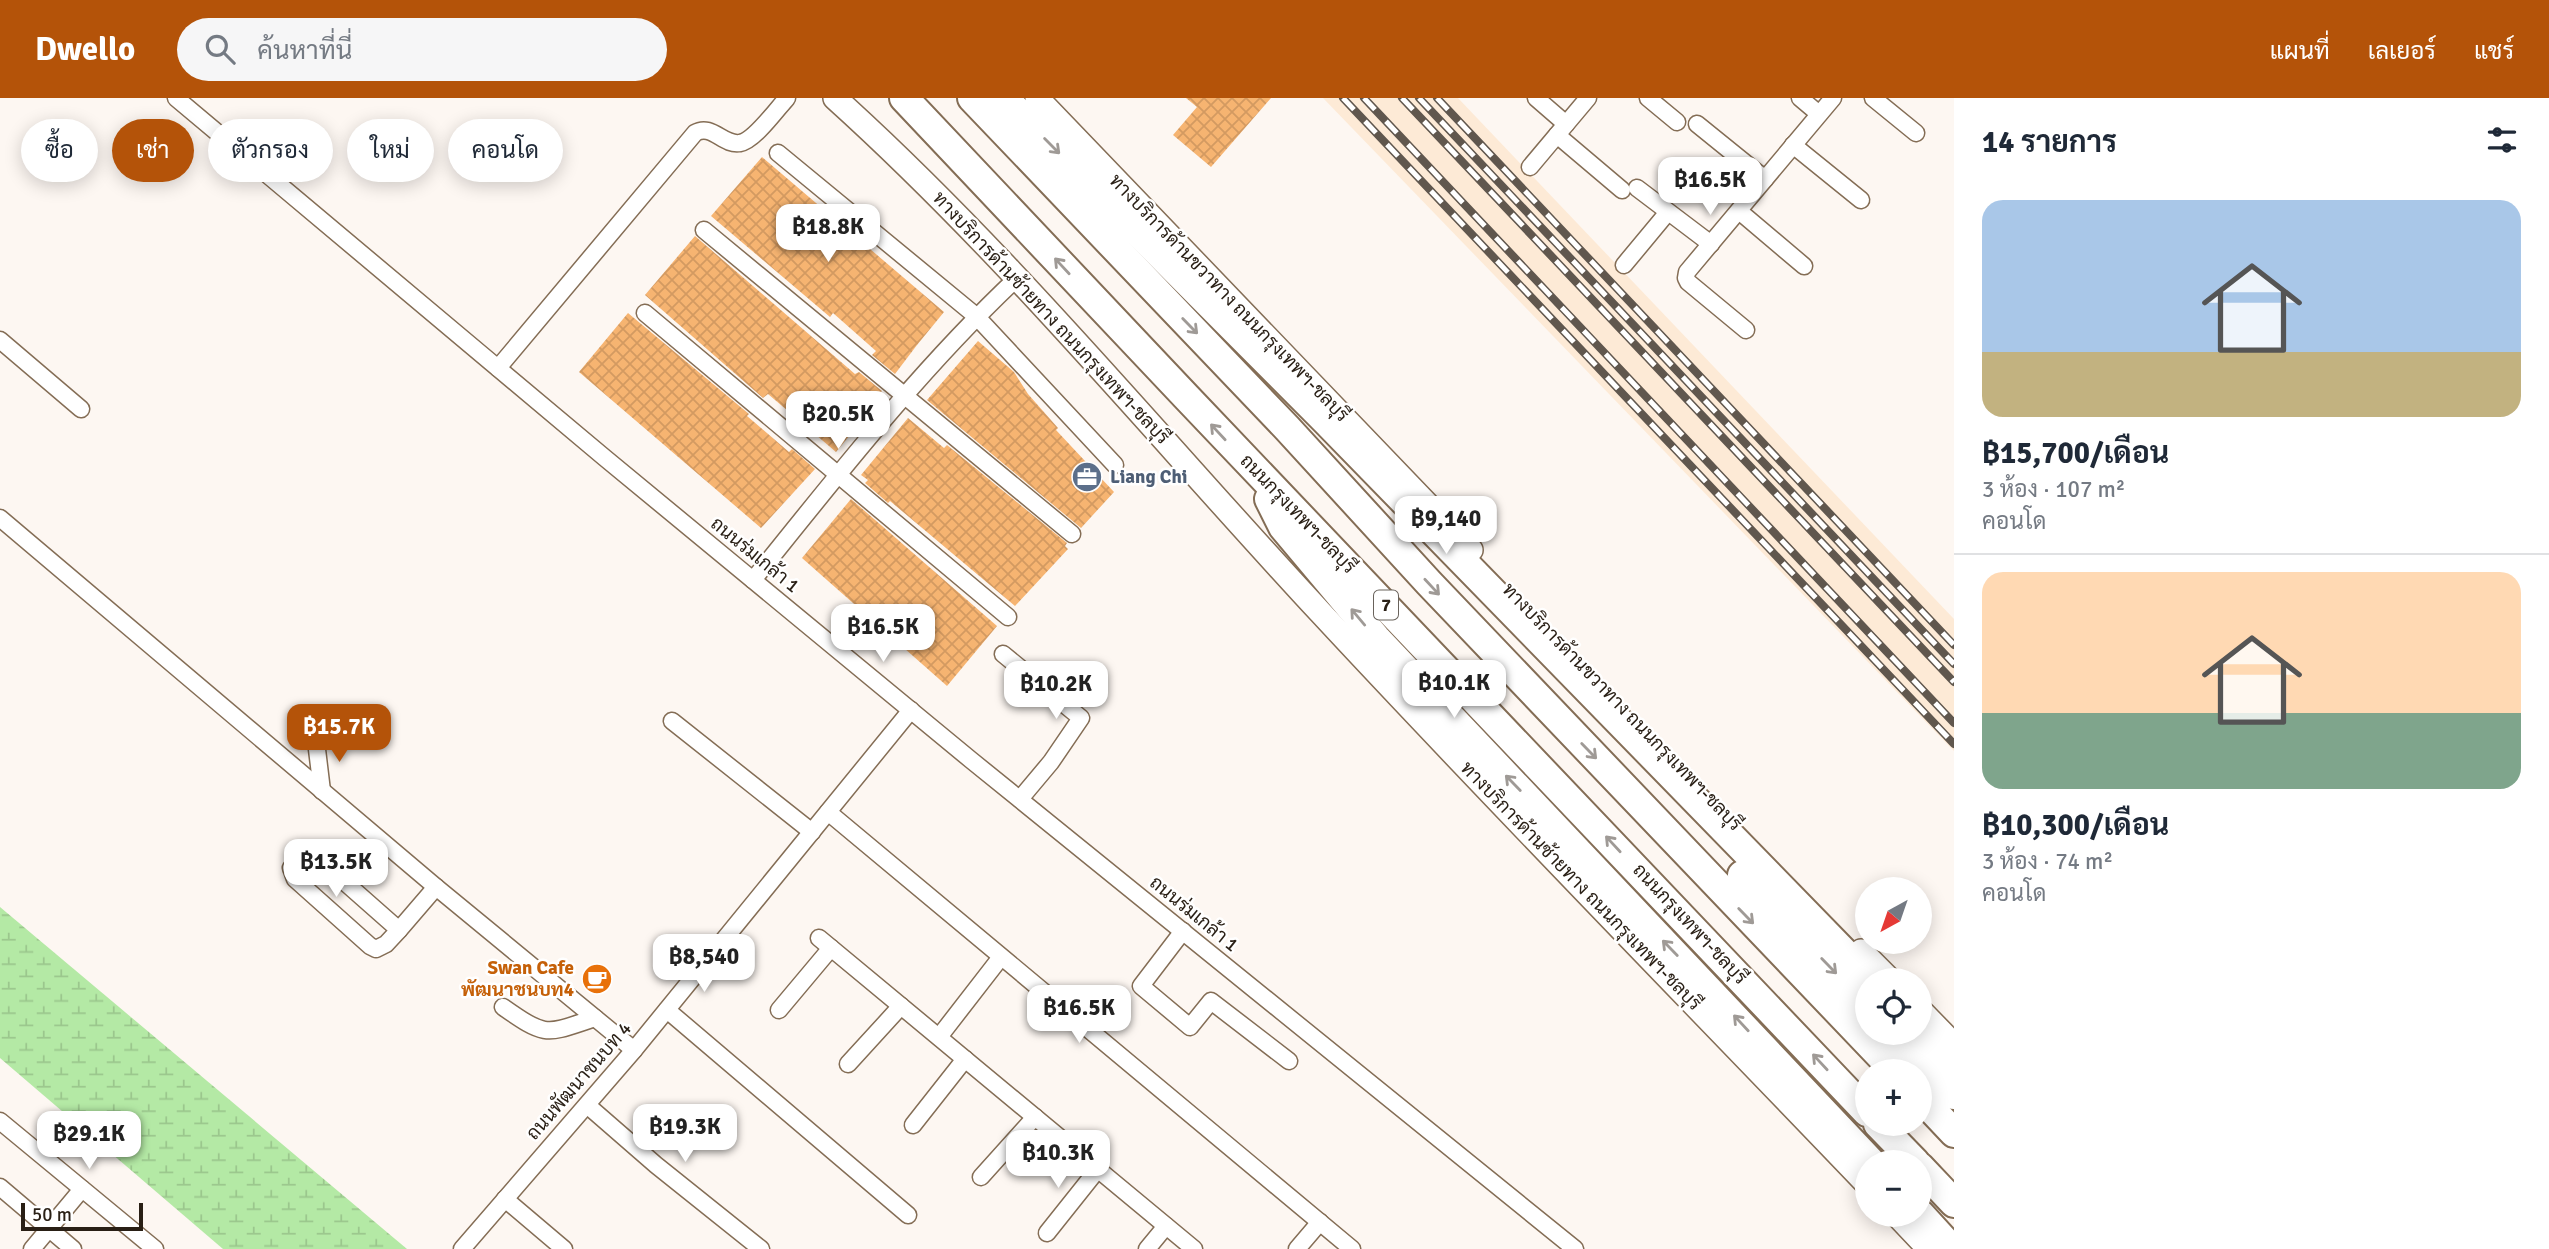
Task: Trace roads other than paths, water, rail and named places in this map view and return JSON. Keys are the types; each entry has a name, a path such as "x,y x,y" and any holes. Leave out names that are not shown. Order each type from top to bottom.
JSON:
{"highway":[{"name":"ถนนกรุงเทพฯ-ชลบุรี","path":"904,98 1255,471 1398,617 1855,1099"},
{"name":"7","path":"972,98 1287,428 1429,583 1884,1059"},
{"path":"1004,98 1317,412 1859,968"},
{"path":"1287,428 1346,466 1460,577 1855,993"},
{"path":"1255,471 1283,527 1376,638 1860,1150"},
{"path":"1932,1042 1954,1065"},
{"path":"1906,1045 1954,1095"},
{"path":"1932,1110 1954,1133"},
{"path":"1890,1136 1903,1150"},
{"path":"1932,1180 1954,1203"},
{"path":"1932,1227 1952,1249"}],"main road":[{"name":"ทางบริการด้านซ้ายทาง ถนนกรุงเทพฯ-ชลบุรี","path":"835,98 892,150 1018,277 1320,612 1855,1172"},
{"name":"ทางบริการด้านขวาทาง ถนนกรุงเทพฯ-ชลบุรี","path":"1037,98 1877,968"},
{"path":"1932,1022 1954,1045"},
{"path":"1908,1227 1929,1249"}],"street":[{"name":"ถนนร่มเกล้า 1","path":"176,98 911,710 1575,1249"},
{"path":"498,368 695,133 708,130 731,143 742,144 751,138 787,98"},
{"path":"1536,98 1561,130 1630,189 1668,212 1711,244"},
{"path":"1530,167 1588,98"},
{"path":"1648,98 1677,122"},
{"path":"1800,98 1819,114"},
{"path":"1746,330 1686,278 1687,272 1833,98"},
{"path":"1874,98 1916,134"},
{"path":"1697,124 1765,179"},
{"path":"1793,145 1861,200"},
{"path":"778,153 976,316 1115,465"},
{"path":"1739,211 1804,265"},
{"path":"1623,265 1668,212"},
{"path":"704,230 1072,534"},
{"path":"753,580 904,396 976,316 1018,277"},
{"path":"645,313 1008,617"},
{"path":"0,340 81,410"},
{"path":"0,518 436,887 634,1050"},
{"path":"1003,654 1081,719 1051,762 1020,799"},
{"name":"ถนนพัฒนาชนบท 4","path":"462,1249 634,1050 911,710"},
{"path":"672,721 812,832"},
{"path":"316,741 322,791"},
{"path":"828,812 1352,1249"},
{"path":"399,930 311,853 303,854 293,865 291,873 295,879 370,946 376,948 381,947 399,930 436,887"},
{"path":"1183,931 1141,986 1190,1027 1211,1001 1289,1061"},
{"path":"779,1010 825,943 1194,1249"},
{"path":"939,1037 1001,957"},
{"path":"848,1064 901,1006"},
{"path":"503,1007 532,1028 552,1032 595,1018"},
{"path":"667,1010 908,1215"},
{"path":"913,1125 965,1059"},
{"path":"587,1105 656,1165 761,1249"},
{"path":"981,1177 1035,1117"},
{"path":"0,1121 155,1249"},
{"path":"1047,1233 1098,1169"},
{"path":"0,1187 72,1249"},
{"path":"32,1249 82,1189"},
{"path":"505,1199 564,1249"},
{"path":"1297,1249 1320,1222"},
{"path":"1147,1249 1166,1226"}],"railway":[{"path":"1343,98 1954,744"},
{"path":"1364,98 1954,723"},
{"path":"1402,98 1954,682"},
{"path":"1419,98 1954,664"},
{"path":"1437,98 1954,645"}],"place":[{"name":"Liang Chi","path":"1087,477"},
{"name":"Swan Cafe พัฒนาชนบท4","path":"597,979"}]}
